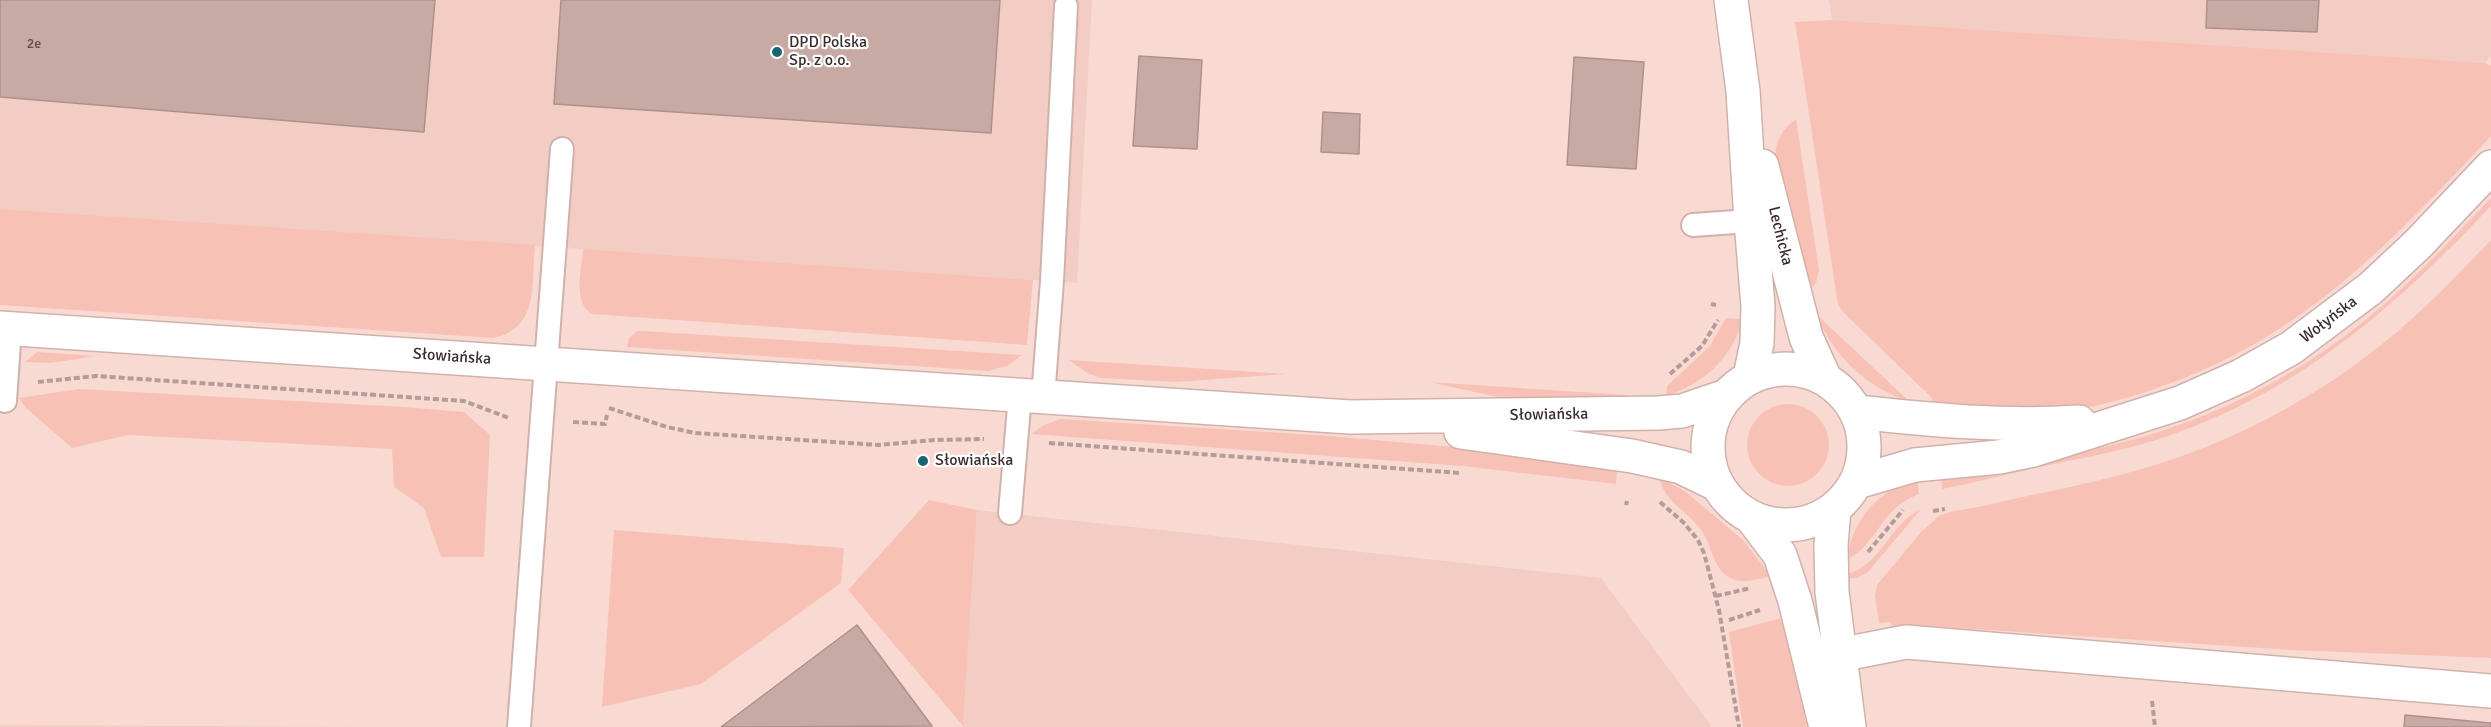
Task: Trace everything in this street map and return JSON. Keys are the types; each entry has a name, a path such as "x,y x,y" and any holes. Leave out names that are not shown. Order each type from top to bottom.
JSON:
{"main road":[{"name":"Lechicka","path":"1731,0 1763,220 1806,338 1824,377"},
{"name":"Wołyńska","path":"1857,482 1916,465 1999,457 2033,450 2180,403 2220,387 2291,348 2347,307 2386,274 2491,167"},
{"name":"Lechicka","path":"1738,386 1757,343 1763,220"},
{"name":"Słowiańska","path":"5,328 1370,418 1632,456 1681,467 1716,483"},
{"path":"1774,369 1800,369 1824,377 1843,392 1857,412 1864,435 1864,459 1857,482 1847,497 1834,509 1815,520 1794,525 1772,524 1752,518 1731,504 1716,483 1708,454 1711,423 1738,386 1774,369"},
{"name":"Słowiańska","path":"1370,418 1682,411 1738,386"},
{"name":"Wołyńska","path":"1857,412 1950,423 2026,426 2131,419"},
{"path":"1826,727 1825,657 1834,509"},
{"path":"1752,518 1780,555 1825,657 1849,727"},
{"path":"1825,657 1906,642 1948,644 2491,691"}],"lane":[{"path":"1010,513 1052,281 1066,6"},
{"path":"519,727 562,149"},
{"path":"1693,225 1763,220"},
{"path":"5,328 6,391"}],"path":[{"path":"1667,376 1702,346 1720,313"},
{"path":"6,391 96,376 464,401 502,416 542,420 605,424 607,415"},
{"path":"608,408 667,428 695,433 879,445 949,440 994,440"},
{"path":"1039,442 1462,473"},
{"path":"1657,500 1675,513 1698,540 1716,596 1739,727"},
{"path":"1933,511 1945,509"},
{"path":"1716,596 1762,586"},
{"path":"1729,620 1770,607"}],"shaded area":[{"path":"0,0 1092,0 1077,283 0,209"},
{"path":"1829,0 2491,0 2491,56 2485,63 1832,20"},
{"path":"1832,20 2485,63 2491,66 2491,136 2417,214 2340,284 2299,315 2255,343 2208,368 2131,397 2078,409 2021,412 1932,406 1932,398 1838,305 1795,22"},
{"path":"1796,119 1819,270 1816,283 1808,292 1775,154 1781,134"},
{"path":"2491,198 2491,206 2419,278 2382,311 2304,369 2262,395 2216,417 2135,446 1942,489 1941,474 2053,458 2105,447 2156,433 2205,415 2254,393 2302,365 2369,317 2423,268"},
{"path":"0,209 535,245 530,302 526,315 519,325 508,333 493,338 0,305"},
{"path":"2491,240 2491,658 2292,650 1927,626 1893,632 1891,622 1879,623 1875,595 1877,585 1921,532 1939,516 2103,479 2158,464 2231,436 2266,419 2301,400 2366,357 2433,299"},
{"path":"583,249 1033,280 1027,345 592,314 586,309 580,294"},
{"path":"1816,314 1910,402 1879,388 1853,368 1832,344"},
{"path":"1726,318 1743,319 1732,346 1724,357 1704,377 1666,396 1667,386 1710,346"},
{"path":"637,331 1022,355 1007,366 988,371 627,347 629,338"},
{"path":"37,352 96,356 51,363 25,362"},
{"path":"1069,360 1287,374 1176,382 1101,378 1087,373"},
{"path":"1429,382 1626,395 1625,399 1507,399"},
{"path":"79,389 464,412 490,435 484,557 441,557 424,508 394,487 392,449 128,435 72,448 26,408 19,398"},
{"path":"1788,404 1804,407 1817,416 1826,429 1829,445 1826,461 1817,474 1804,483 1788,486 1772,483 1759,474 1750,461 1747,445 1750,429 1759,416 1772,407"},
{"path":"1061,419 1330,436 1465,448 1617,469 1616,484 1463,466 1031,434 1044,425"},
{"path":"1659,477 1686,492 1743,540 1771,576 1740,581 1724,574 1716,563 1702,531 1671,500"},
{"path":"1917,479 1919,494 1896,508 1865,545 1846,560 1855,532 1869,509 1890,491"},
{"path":"929,500 977,510 963,726 848,590"},
{"path":"1921,509 1868,572 1857,578 1844,578 1844,575 1857,570 1876,555 1901,525"},
{"path":"977,510 1601,578 1710,727 963,727"},
{"path":"614,530 844,548 841,583 701,684 602,707"},
{"path":"1785,617 1807,727 1743,727 1729,632"},
{"path":"0,725 387,727 0,727"}],"building":[{"path":"0,0 435,0 424,132 0,97"},
{"name":"DPD Polska Sp. z o.o.","path":"561,0 1000,0 991,133 554,104"},
{"path":"2207,0 2319,0 2317,32 2206,28"},
{"path":"1139,56 1202,60 1197,149 1133,146"},
{"path":"1574,57 1644,62 1636,169 1567,165"},
{"path":"1323,112 1360,114 1359,154 1321,152"},
{"path":"857,625 932,726 721,727"},
{"path":"2405,715 2491,723 2491,727 2404,727"}],"place":[{"name":"DPD Polska Sp. z o.o.","path":"777,52"},
{"name":"Słowiańska","path":"923,461"}]}
